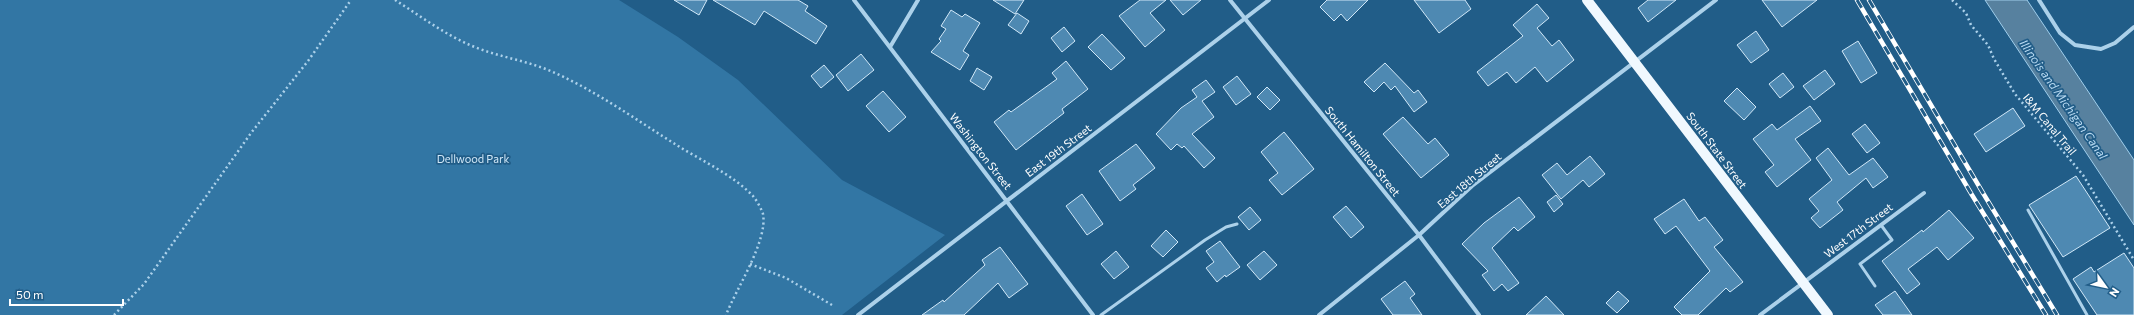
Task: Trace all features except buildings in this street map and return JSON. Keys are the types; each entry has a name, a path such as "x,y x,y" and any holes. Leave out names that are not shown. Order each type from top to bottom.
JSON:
{"main road":[{"name":"South State Street","path":"1587,0 1804,282 1826,314"}],"street":[{"name":"Washington Street","path":"854,0 1093,315"},
{"path":"890,47 918,0"},
{"name":"South Hamilton Street","path":"1230,0 1419,235 1479,315"},
{"name":"East 19th Street","path":"858,315 1269,0"},
{"name":"East 18th Street","path":"1319,315 1419,235 1472,186 1635,63 1710,2 1716,0"},
{"path":"2039,0 2060,33 2075,45 2101,49 2115,43 2134,27"},
{"name":"West 17th Street","path":"1760,315 1924,193"}],"lane":[{"path":"2028,210 2087,315"},
{"path":"1101,315 1205,240 1226,228 1237,224"},
{"path":"1875,286 1860,264 1892,240 1881,225"}],"path":[{"path":"114,315 144,284 242,145 308,61 351,0"},
{"path":"395,0 469,45 502,57 528,62 570,80 745,189 753,197 763,215 763,226 759,244 726,315"},
{"name":"I&M Canal Trail","path":"1952,0 1966,13 1971,25 1988,45 1994,59 2015,94 2083,175 2134,260"},
{"path":"750,264 786,278 832,304"}],"green space":[{"name":"Dellwood Park","path":"0,0 619,0 678,37 738,80 842,180 945,235 842,315 0,315"}],"water":[{"name":"Illinois and Michigan Canal","path":"1985,0 2027,0 2134,160 2134,225"}],"railway":[{"path":"1857,0 1972,195 2046,315"},
{"path":"1869,0 2057,315"}]}
